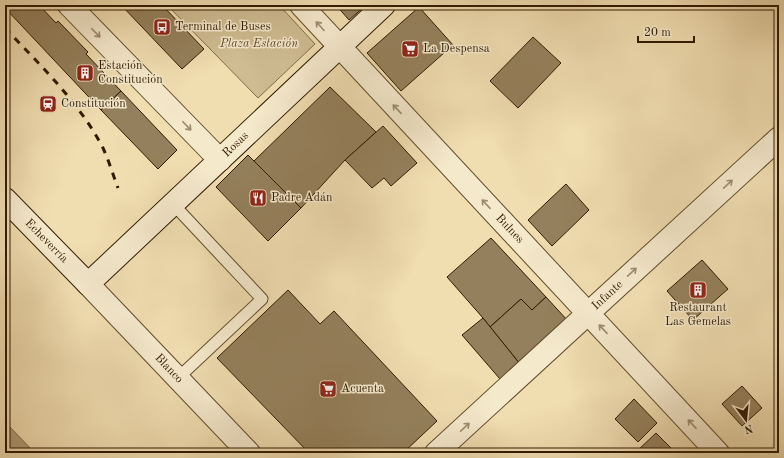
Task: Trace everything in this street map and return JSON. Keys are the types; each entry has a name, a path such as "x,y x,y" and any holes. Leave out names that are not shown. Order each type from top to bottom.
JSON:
{"street":[{"path":"69,5 220,160"},
{"name":"Bulnes","path":"301,5 718,453"},
{"name":"Rosas","path":"88,284 384,5"},
{"name":"Infante","path":"436,453 779,138"},
{"name":"Echeverría","path":"5,199 88,284"},
{"name":"Blanco","path":"88,284 249,453"}],"lane":[{"path":"173,204 262,299 178,378"}],"green space":[{"name":"Plaza Estación","path":"167,5 279,5 315,44 258,98"}],"shaded area":[{"path":"5,422 35,453 5,453"}],"building":[{"name":"Estación Constitución","path":"5,5 39,5 56,23 58,21 88,52 86,54 121,91 101,110 5,8"},
{"name":"Terminal de Buses","path":"121,5 162,5 204,49 182,69"},
{"path":"336,5 366,5 349,20"},
{"name":"La Despensa","path":"419,7 453,45 401,91 367,53"},
{"path":"533,37 561,63 518,108 490,81"},
{"path":"330,87 376,132 345,160 301,208 254,161"},
{"path":"121,91 177,150 158,169 101,110"},
{"path":"383,126 417,163 391,186 384,178 372,188 345,160"},
{"name":"Padre Adán","path":"248,155 301,208 268,241 216,187"},
{"path":"566,184 589,210 552,246 528,220"},
{"path":"491,238 546,297 532,310 521,299 490,327 447,277"},
{"name":"Restaurant Las Gemelas","path":"702,260 728,289 693,320 667,291"},
{"name":"Acuenta","path":"288,290 320,324 334,311 437,421 403,453 309,453 217,358"},
{"path":"546,297 568,321 520,364 490,327 521,299 532,310"},
{"path":"483,318 520,364 500,379 462,335"},
{"path":"742,386 762,408 742,426 722,404"},
{"path":"634,399 657,423 638,442 615,419"},
{"path":"656,433 675,452 674,453 635,453"}],"railway":[{"path":"5,28 46,71 83,115 103,148 118,188"}],"place":[{"name":"Terminal de Buses","path":"162,27"},
{"name":"La Despensa","path":"410,49"},
{"name":"Estación Constitución","path":"85,73"},
{"name":"Constitución","path":"48,104"},
{"name":"Padre Adán","path":"258,198"},
{"name":"Restaurant Las Gemelas","path":"698,290"},
{"name":"Acuenta","path":"328,389"}]}
